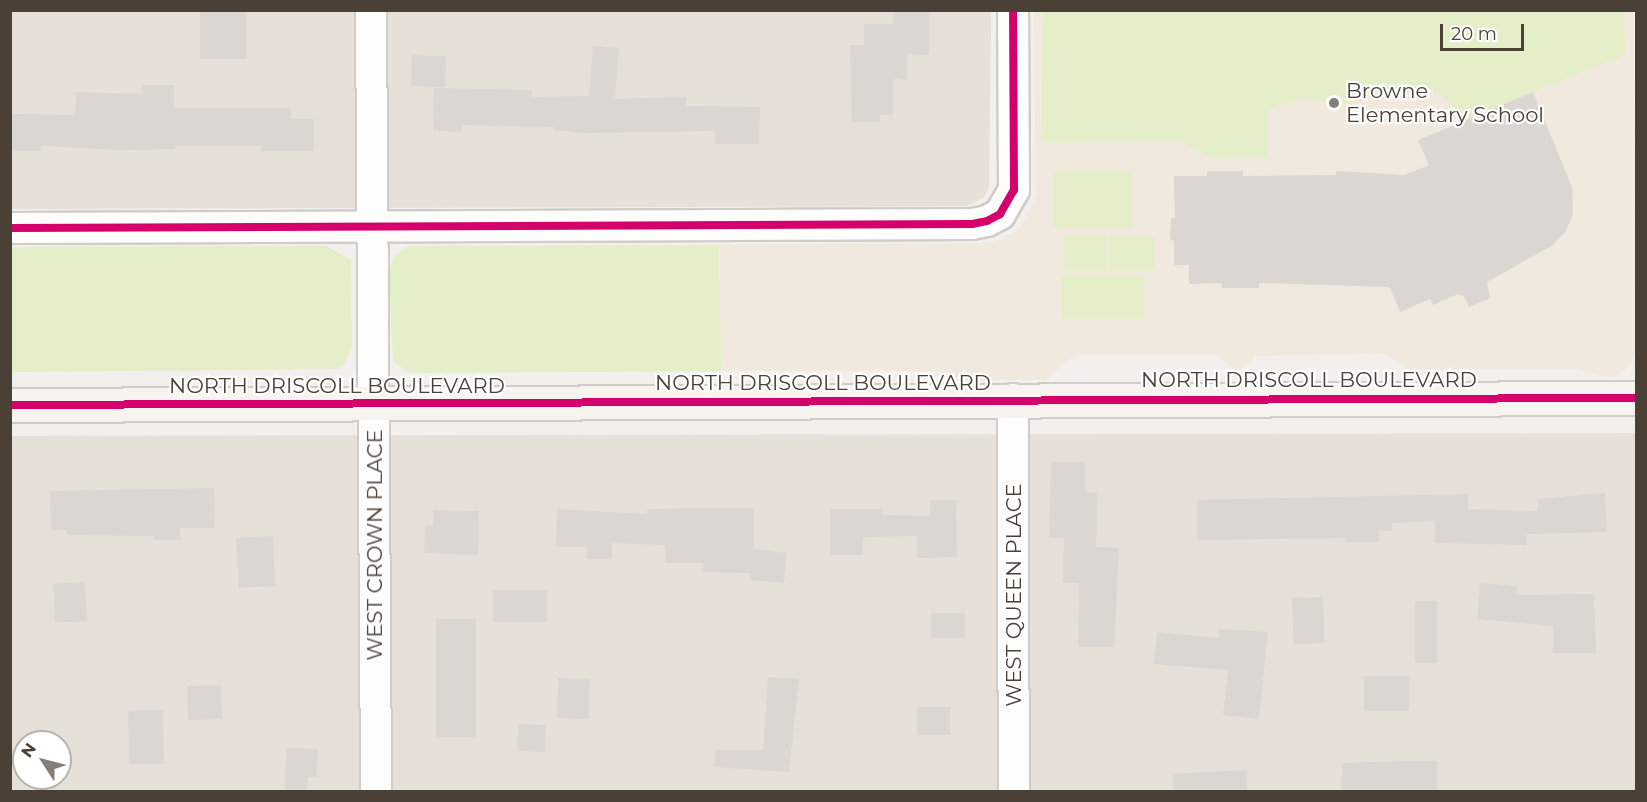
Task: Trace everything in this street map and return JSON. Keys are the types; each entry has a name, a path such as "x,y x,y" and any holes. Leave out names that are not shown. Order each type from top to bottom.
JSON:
{"main road":[{"name":"NORTH DRISCOLL BOULEVARD","path":"10,405 1636,398"}],"street":[{"name":"WEST CROWN PLACE","path":"370,10 376,792"},
{"path":"10,228 972,224 1000,214 1014,190 1013,10"},
{"name":"WEST QUEEN PLACE","path":"1013,399 1014,792"}],"shaded area":[{"path":"10,11 991,11 989,188 984,197 967,206 11,209"},
{"name":"Browne Elementary School","path":"1034,11 1633,11 1634,356 1631,366 1611,378 1575,369 1409,369 1387,354 1255,356 1244,368 1235,369 1216,355 1080,355 1069,359 1046,380 957,380 938,371 721,371 719,245 990,243 1018,231 1036,196"},
{"path":"1636,433 1636,791 11,791 10,436"}],"green space":[{"path":"1043,10 1624,11 1625,55 1464,120 1445,98 1427,89 1407,88 1347,105 1307,99 1281,104 1267,112 1268,157 1211,158 1179,141 1041,142"},
{"path":"1054,171 1132,171 1132,228 1054,228"},
{"path":"1064,236 1107,236 1107,270 1064,270"},
{"path":"1110,236 1154,236 1154,270 1110,270"},
{"path":"719,245 721,371 421,373 408,372 393,361 389,271 395,255 408,246"},
{"path":"326,246 351,260 352,348 343,366 337,369 11,372 11,247"},
{"path":"1062,275 1144,275 1144,319 1062,319"}],"building":[{"path":"200,10 247,10 247,59 200,59"},
{"path":"893,10 929,10 929,55 907,54 907,80 893,79 893,115 880,115 880,122 852,122 850,45 864,45 864,24 893,24"},
{"path":"593,46 619,48 615,99 686,97 686,106 760,107 759,144 715,144 715,131 585,133 554,130 554,127 462,125 461,133 433,130 434,88 532,90 532,97 589,96"},
{"path":"412,55 446,56 445,87 411,86"},
{"path":"142,85 174,85 174,108 291,108 291,119 314,119 314,151 261,151 261,146 175,146 175,149 123,150 41,146 41,151 10,151 10,114 75,115 76,92 142,94"},
{"path":"1533,92 1572,187 1573,214 1566,231 1553,245 1487,282 1490,298 1469,307 1464,296 1458,294 1433,305 1430,299 1400,312 1390,287 1259,283 1259,288 1222,288 1222,283 1189,284 1189,265 1174,265 1174,242 1170,238 1171,218 1175,218 1174,176 1207,176 1207,171 1243,171 1243,176 1336,175 1336,171 1404,175 1429,165 1418,140"},
{"path":"1051,462 1085,462 1085,492 1097,493 1096,547 1119,548 1114,647 1078,647 1079,583 1063,583 1064,538 1049,538"},
{"path":"214,488 215,528 180,528 181,540 153,540 154,536 67,535 67,530 51,530 50,491"},
{"path":"1605,493 1607,532 1527,534 1527,545 1435,543 1435,521 1392,523 1392,531 1379,531 1379,542 1345,542 1345,538 1197,540 1197,500 1468,494 1468,509 1538,511 1538,499"},
{"path":"930,500 956,500 957,557 917,558 917,536 863,537 863,555 830,555 830,509 883,509 883,515 930,516"},
{"path":"754,508 754,549 787,553 784,583 750,580 751,573 703,572 703,563 665,563 665,545 612,543 612,559 587,559 587,547 556,547 557,509 647,514 648,509"},
{"path":"433,510 479,511 478,555 424,553 425,525 433,526"},
{"path":"273,536 276,586 239,588 236,538"},
{"path":"85,582 87,621 55,623 53,584"},
{"path":"1480,583 1517,586 1516,595 1594,594 1596,653 1553,653 1553,626 1477,619"},
{"path":"493,590 547,590 547,622 493,622"},
{"path":"1323,597 1325,643 1294,644 1292,598"},
{"path":"1415,601 1437,601 1437,663 1415,663"},
{"path":"931,613 965,613 965,638 931,638"},
{"path":"436,619 476,619 476,737 436,737"},
{"path":"1219,629 1268,632 1259,719 1223,715 1228,670 1154,664 1157,632 1219,638"},
{"path":"1364,676 1409,676 1409,711 1364,711"},
{"path":"768,677 799,679 789,772 714,767 715,750 763,750"},
{"path":"558,678 590,679 589,719 557,718"},
{"path":"221,685 222,719 188,720 187,686"},
{"path":"917,707 950,707 950,735 917,735"},
{"path":"163,710 164,764 129,765 128,711"},
{"path":"518,724 546,725 545,752 517,751"},
{"path":"286,748 318,749 317,777 308,777 307,792 285,792"},
{"path":"1437,761 1437,792 1341,792 1342,763"},
{"path":"1246,770 1247,792 1174,792 1173,774"}],"cycle path":[{"path":"10,228 972,224 987,221 1000,214 1014,190 1013,10"},
{"path":"10,405 1636,398"}],"place":[{"name":"Browne Elementary School","path":"1334,103"}]}
